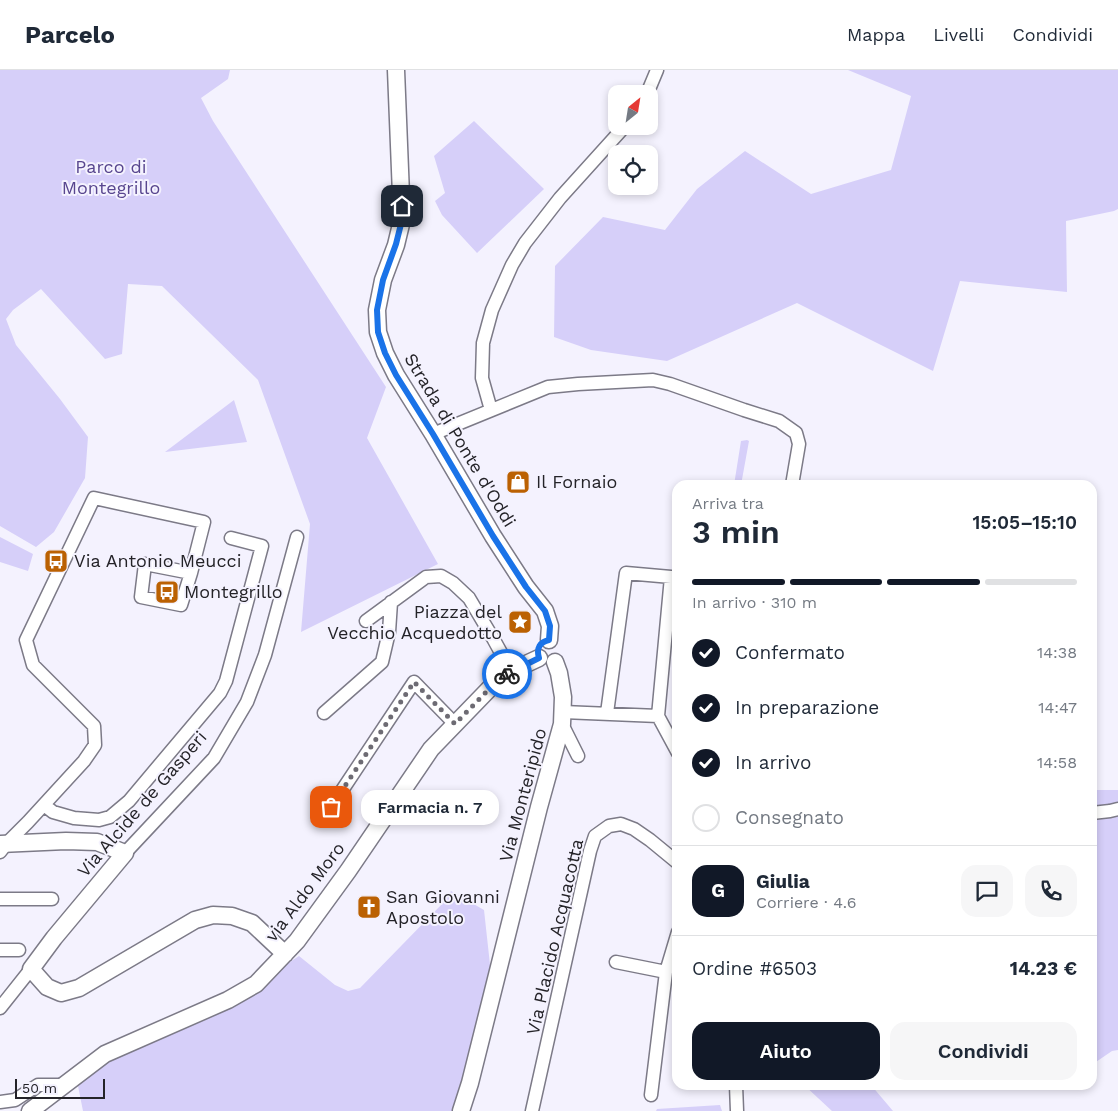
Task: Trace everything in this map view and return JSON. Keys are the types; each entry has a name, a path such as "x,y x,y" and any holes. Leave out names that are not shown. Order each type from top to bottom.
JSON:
{"street":[{"name":"Strada di Ponte d'Oddi","path":"396,70 402,220 396,244 383,280 377,310 378,332 385,353 396,375 493,536 526,587 545,611 550,626 549,640 540,644 538,653 547,660"},
{"path":"651,85 657,70"},
{"path":"491,410 482,378 483,343 492,310 512,265 524,243 560,198 618,135"},
{"path":"433,434 548,387 653,380 778,421 796,433 799,444 793,480"},
{"path":"2,846 44,805 84,761 95,745 94,726 33,665 26,640 94,498 204,522 191,574"},
{"name":"Via Alcide de Gasperi","path":"31,969 124,853 214,758 247,702 265,655 296,537"},
{"path":"44,805 53,812 74,818 99,820 110,817 128,801 220,693 226,681 262,546 231,538"},
{"path":"607,713 626,574 671,576 658,716 672,742"},
{"path":"366,621 426,577 441,576 454,583 469,598 511,671"},
{"path":"324,713 382,662 389,632 391,602"},
{"name":"via Aldo Moro","path":"30,1111 105,1054 228,1000 256,984 297,941 431,749 491,687 511,671 547,660"},
{"name":"Via Monteripido","path":"461,1111 562,718 563,697 559,673 547,660"},
{"path":"331,807 414,682 455,724"},
{"path":"578,756 562,718 607,713 658,716"},
{"path":"1097,812 1118,809"},
{"name":"Via Placido Acquacotta","path":"532,1111 590,851 595,836 608,826 621,824 634,829 672,858"},
{"path":"2,846 66,841 97,842 124,853"},
{"path":"0,899 52,899"},
{"path":"2,1004 31,969 48,987 61,993 78,988 195,920 213,915 232,916 252,923 284,954"},
{"path":"0,950 19,950"},
{"path":"651,1095 666,972 672,952"},
{"path":"616,962 666,972"},
{"path":"0,1102 15,1100 38,1085 64,1085"},
{"path":"736,1090 737,1111"}],"green space":[{"name":"Parco di Montegrillo","path":"0,70 230,70 228,79 201,98 213,121 386,387 367,438 438,564 301,632 310,524 258,380 162,286 128,284 122,354 105,359 41,289 13,310 6,319 16,345 88,437 85,478 54,532 36,547 0,526"},
{"path":"848,70 1118,70 1118,209 1066,221 1067,292 960,281 933,371 797,303 667,361 591,350 554,337 555,266 603,217 665,230 697,189 745,151 811,194 891,170 911,96"},
{"path":"474,121 544,189 477,253 442,215 435,201 445,193 434,156"},
{"path":"234,400 247,442 165,452"},
{"path":"741,441 749,441 742,480 735,480"},
{"path":"0,537 33,554 28,571 0,562"},
{"path":"1097,790 1118,790 1118,1050 1112,1051 1097,1061"},
{"path":"451,891 484,910 493,992 459,1111 83,1111 76,1076 256,984 299,956 335,985 348,991 360,988 443,903"},
{"path":"809,1090 875,1090 893,1111 832,1111"},
{"path":"720,1105 722,1111 656,1111 657,1109"}],"way so far":[{"path":"331,807 414,682 455,724 491,687 507,674"}],"place":[{"name":"Il Fornaio","path":"518,482"},
{"name":"Via Antonio Meucci","path":"56,561"},
{"name":"Montegrillo","path":"167,592"},
{"name":"Piazza del Vecchio Acquedotto","path":"520,622"},
{"name":"Farmacia n. 7","path":"331,807"},
{"name":"San Giovanni Apostolo","path":"369,907"}],"route":[{"path":"402,206 402,220 396,244 383,280 377,310 378,332 385,353 396,375 493,536 526,587 545,611 550,626 549,640 544,641 538,648 539,658 507,674"}]}
